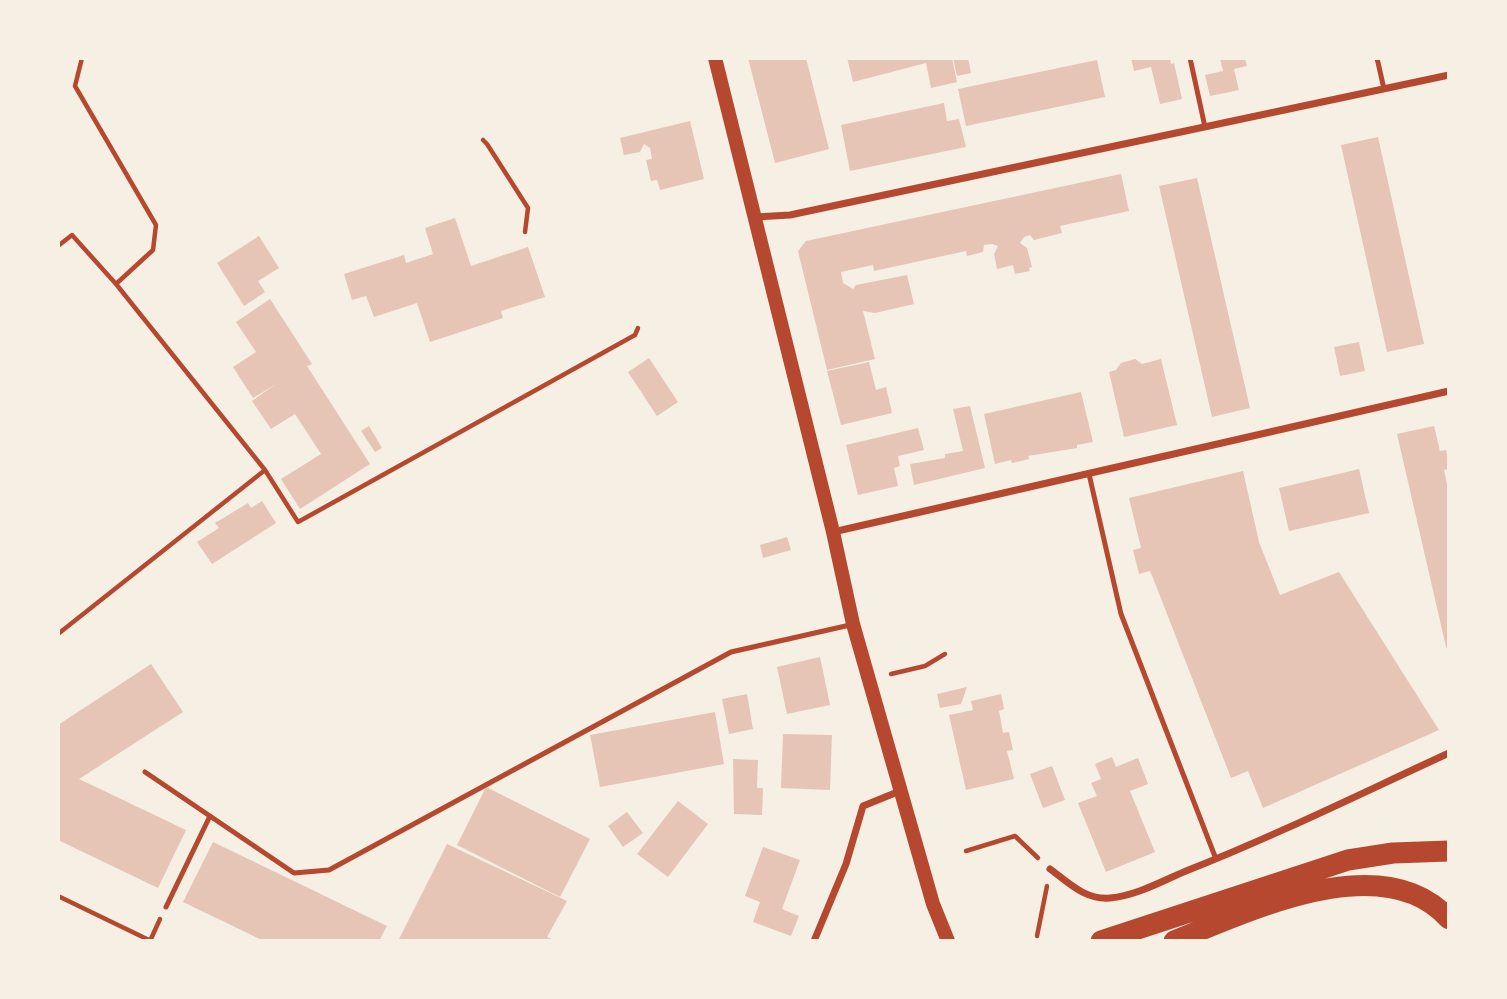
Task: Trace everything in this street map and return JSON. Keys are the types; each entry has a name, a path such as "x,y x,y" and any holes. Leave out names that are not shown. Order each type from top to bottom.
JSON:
{"highway":[{"path":"1101,941 1348,860 1393,853 1449,851"},
{"path":"1174,941 1246,913 1346,886 1380,885 1416,894 1449,919"}],"main road":[{"path":"715,58 833,532 853,624 933,904 948,941"}],"street":[{"path":"755,217 790,215 1449,75"},
{"path":"833,532 1449,391"},
{"path":"1050,869 1083,894 1096,898 1127,895 1216,859 1449,753"},
{"path":"814,941 846,864 863,806 901,790"}],"lane":[{"path":"1190,58 1205,127"},
{"path":"1377,58 1384,89"},
{"path":"1089,474 1121,614 1216,859"},
{"path":"145,772 294,873 329,870 732,652 853,624"},
{"path":"166,907 210,816"}],"path":[{"path":"82,58 75,86 156,225 153,250 116,284"},
{"path":"482,140 528,208 526,232"},
{"path":"58,246 72,235 116,284 265,470 298,522 635,335 638,328"},
{"path":"58,634 265,470"},
{"path":"891,674 925,666 945,654"},
{"path":"966,851 1014,836 1050,869 1037,936"},
{"path":"58,896 150,941"}],"building":[{"path":"748,58 806,58 829,149 775,163"},
{"path":"847,58 952,58 957,82 931,88 926,63 853,82"},
{"path":"953,58 968,58 971,73 957,76"},
{"path":"1131,58 1170,58 1171,64 1174,63 1182,99 1160,104 1151,67 1134,71"},
{"path":"1245,58 1247,66 1234,69 1239,90 1210,96 1205,75 1223,71 1220,59"},
{"path":"1097,60 1105,97 966,126 958,89"},
{"path":"944,103 947,121 959,119 966,147 850,171 841,125"},
{"path":"690,121 704,179 660,190 657,180 651,181 646,160 652,159 650,148 644,144 640,152 624,155 620,138"},
{"path":"1378,137 1424,344 1387,352 1341,145"},
{"path":"1121,174 1129,211 1060,226 1062,233 1034,240 1030,235 1024,237 1020,243 1027,248 1032,267 1029,268 1030,271 1015,274 1013,265 997,269 994,254 998,246 992,244 984,245 983,252 967,256 966,251 874,271 873,265 841,272 843,283 853,289 856,285 907,275 914,304 875,313 863,311 875,359 827,370 798,251 806,241"},
{"path":"1197,178 1250,408 1212,417 1159,186"},
{"path":"455,218 471,266 528,247 545,297 501,311 503,318 430,342 417,303 374,317 366,296 352,300 344,274 404,255 406,263 433,254 425,228"},
{"path":"259,236 279,268 258,281 265,292 244,306 217,263"},
{"path":"270,299 312,364 307,366 370,464 300,509 281,479 321,454 295,414 271,429 252,401 276,384 253,398 233,367 256,352 236,322"},
{"path":"1359,342 1365,371 1340,376 1334,347"},
{"path":"649,358 678,402 657,416 628,372"},
{"path":"1135,359 1142,364 1161,359 1177,425 1124,437 1109,372 1116,370 1121,363"},
{"path":"869,362 876,390 886,387 892,413 841,425 827,371"},
{"path":"1081,392 1093,442 1077,445 1077,448 1028,456 1029,459 1012,463 1011,460 995,464 984,414"},
{"path":"970,406 985,468 914,485 910,464 945,458 945,454 963,451 953,409"},
{"path":"369,426 382,448 375,452 361,431"},
{"path":"1434,426 1440,451 1446,450 1449,465 1449,469 1444,470 1449,493 1449,652 1397,434"},
{"path":"918,428 924,450 898,456 900,466 894,468 898,486 858,495 846,445"},
{"path":"1359,469 1369,513 1289,531 1279,488"},
{"path":"1243,471 1259,542 1280,595 1339,572 1439,730 1263,808 1248,771 1231,778 1150,571 1139,574 1133,550 1141,548 1129,498"},
{"path":"262,501 276,523 212,564 197,542 219,528 215,523 248,503 251,508"},
{"path":"787,537 791,550 763,558 760,545"},
{"path":"820,657 830,705 787,714 777,667"},
{"path":"151,664 183,712 79,779 186,830 158,888 58,840 58,725"},
{"path":"967,687 961,704 940,708 937,694"},
{"path":"747,694 753,729 729,734 722,699"},
{"path":"1001,694 1004,709 999,711 1003,733 1009,732 1013,750 1007,751 1014,779 966,790 949,715 973,710 971,701"},
{"path":"715,712 724,764 600,787 590,735"},
{"path":"783,734 832,735 830,790 781,788"},
{"path":"1112,757 1116,767 1138,758 1148,784 1130,791 1155,852 1106,872 1078,803 1097,796 1091,783 1101,779 1095,764"},
{"path":"733,759 758,760 757,788 763,788 762,815 734,814"},
{"path":"1052,766 1065,800 1043,808 1030,774"},
{"path":"486,787 590,839 560,897 457,845"},
{"path":"678,801 708,824 668,877 637,854"},
{"path":"627,812 643,833 623,847 608,826"},
{"path":"213,842 387,926 379,941 264,941 183,902"},
{"path":"447,844 567,901 547,937 557,941 398,941"},
{"path":"763,847 800,860 782,909 799,916 791,936 753,922 760,902 745,896"}]}
